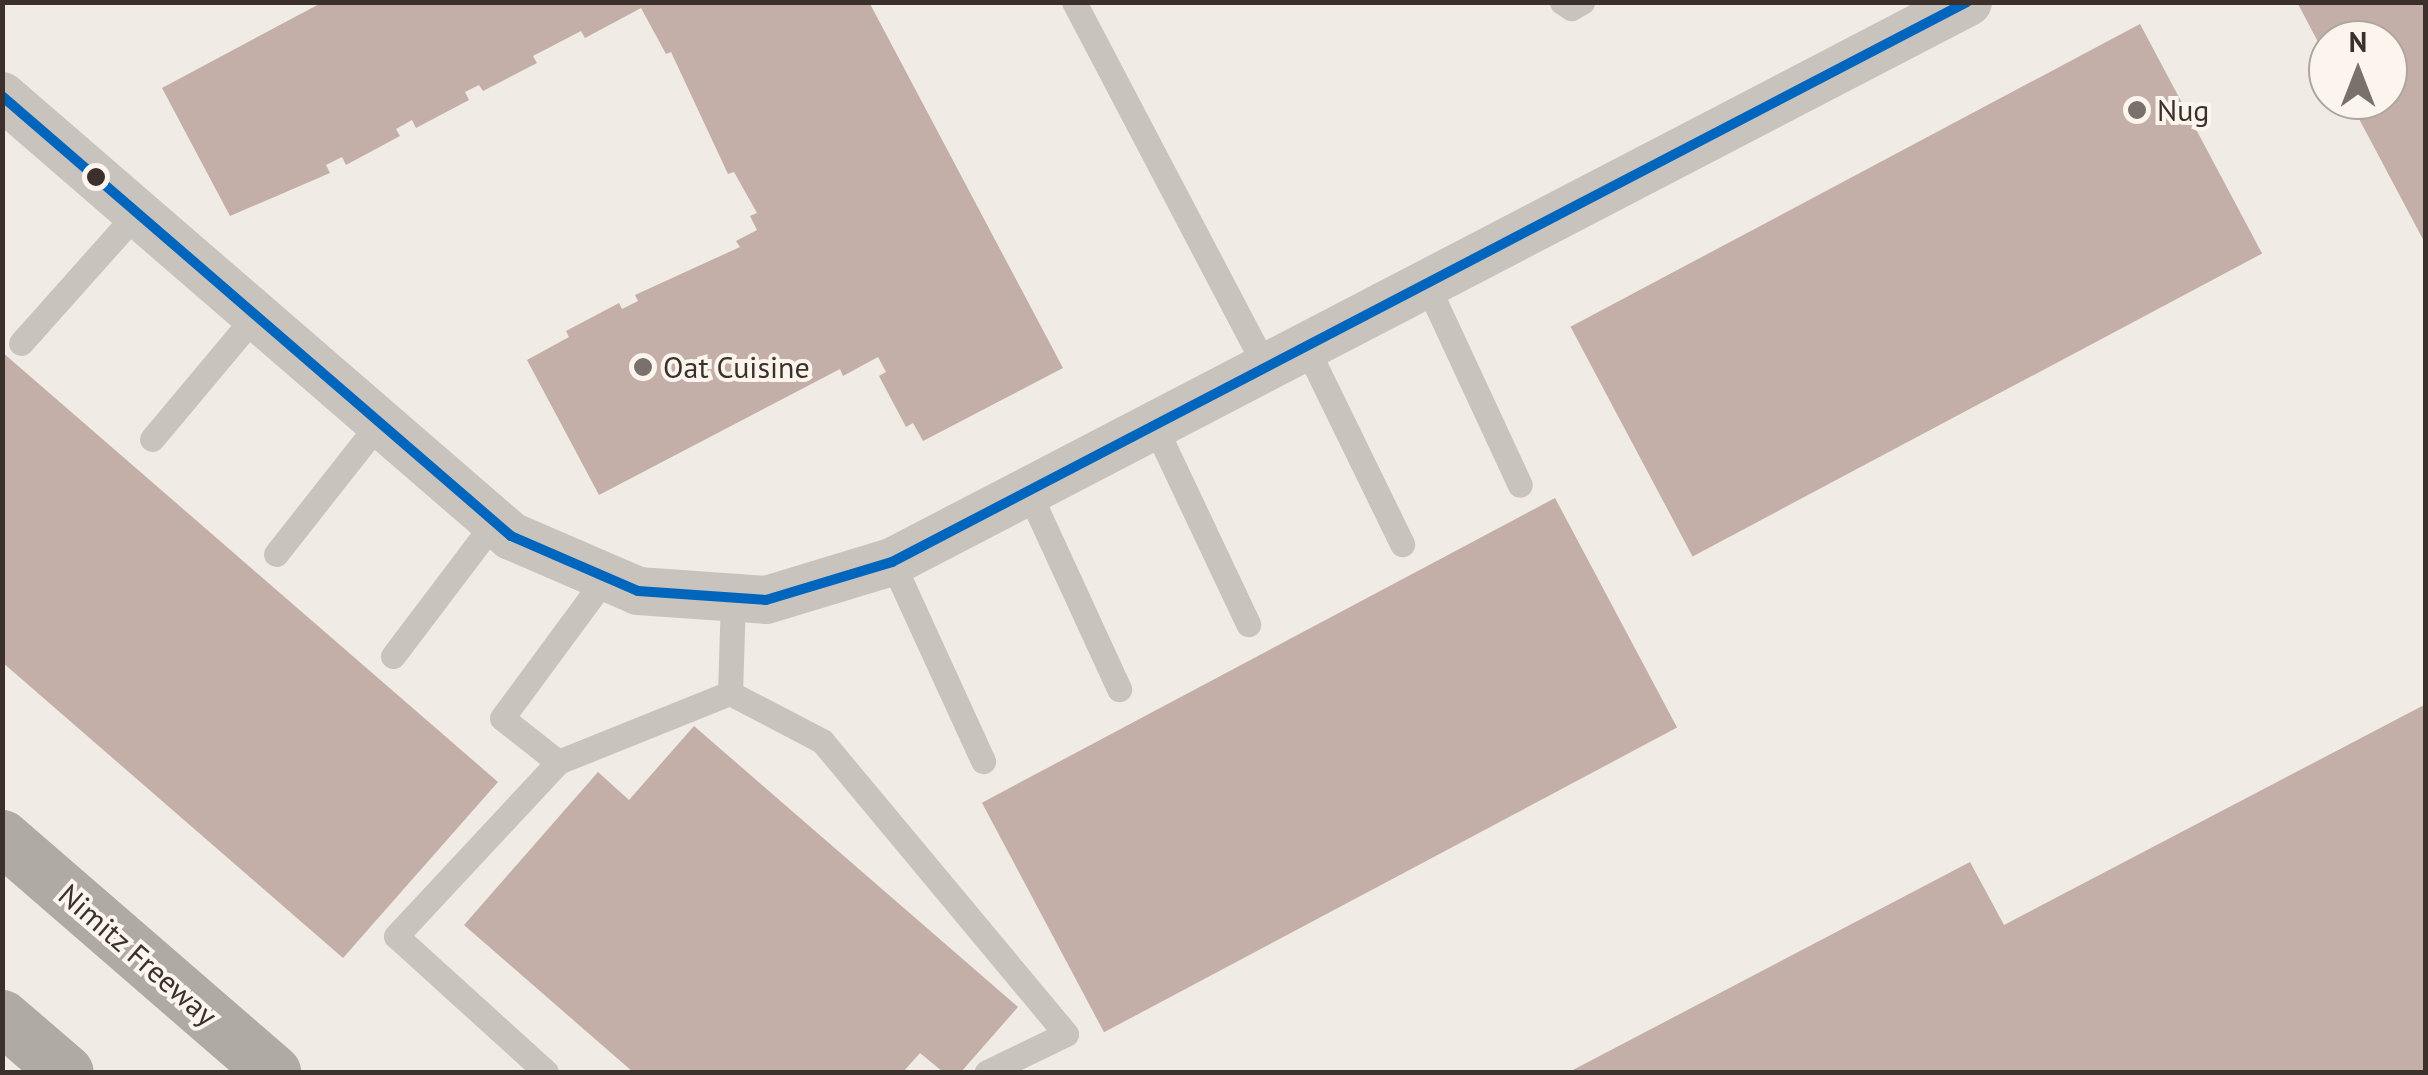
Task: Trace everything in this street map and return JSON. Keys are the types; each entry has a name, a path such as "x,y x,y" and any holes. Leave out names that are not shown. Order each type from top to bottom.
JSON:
{"highway":[{"name":"Nimitz Freeway","path":"2,838 273,1072"},
{"path":"2,1017 66,1072"}],"street":[{"path":"5,102 380,422 493,524 638,591 766,600 892,562 1288,362 1968,2"}],"lane":[{"path":"1074,2 1288,362 1402,544"},
{"path":"1562,2 1571,8 1582,2"},
{"path":"21,342 136,214"},
{"path":"1428,288 1520,484"},
{"path":"152,439 255,316"},
{"path":"276,554 380,422"},
{"path":"1156,430 1248,624"},
{"path":"1029,493 1119,690"},
{"path":"393,656 493,524"},
{"path":"892,562 983,761"},
{"path":"558,762 502,718 606,577"},
{"path":"730,693 733,598"},
{"path":"546,1072 396,936 558,762 730,693 822,741 1066,1034 987,1072"}],"building":[{"path":"323,2 869,2 1063,368 923,441 913,423 906,427 879,376 886,372 878,357 843,376 840,369 599,495 527,360 569,337 566,331 619,303 622,309 638,301 635,295 740,247 736,241 757,230 750,216 757,213 734,172 728,174 671,52 666,54 641,8 585,38 581,31 533,56 537,63 483,91 479,85 465,92 469,100 416,128 412,120 396,129 400,136 346,165 342,157 326,165 330,173 230,216 162,88"},
{"path":"2297,2 2426,2 2426,245 2360,120 2408,120 2408,20 2308,23"},
{"path":"2140,24 2262,254 1693,556 1570,327"},
{"path":"2,352 498,782 343,958 2,662"},
{"path":"1555,498 1677,728 1104,1032 982,803"},
{"path":"2426,704 2426,1072 1569,1072 1970,862 2004,925"},
{"path":"694,726 1018,1007 961,1072 943,1072 920,1053 903,1072 633,1072 464,925 598,772 629,800"}],"transit line":[{"path":"2,96 511,536 638,591 766,600 892,562 1967,2"}],"place":[{"name":"Nug","path":"2137,110"},
{"name":"Oat Cuisine","path":"643,367"}]}
